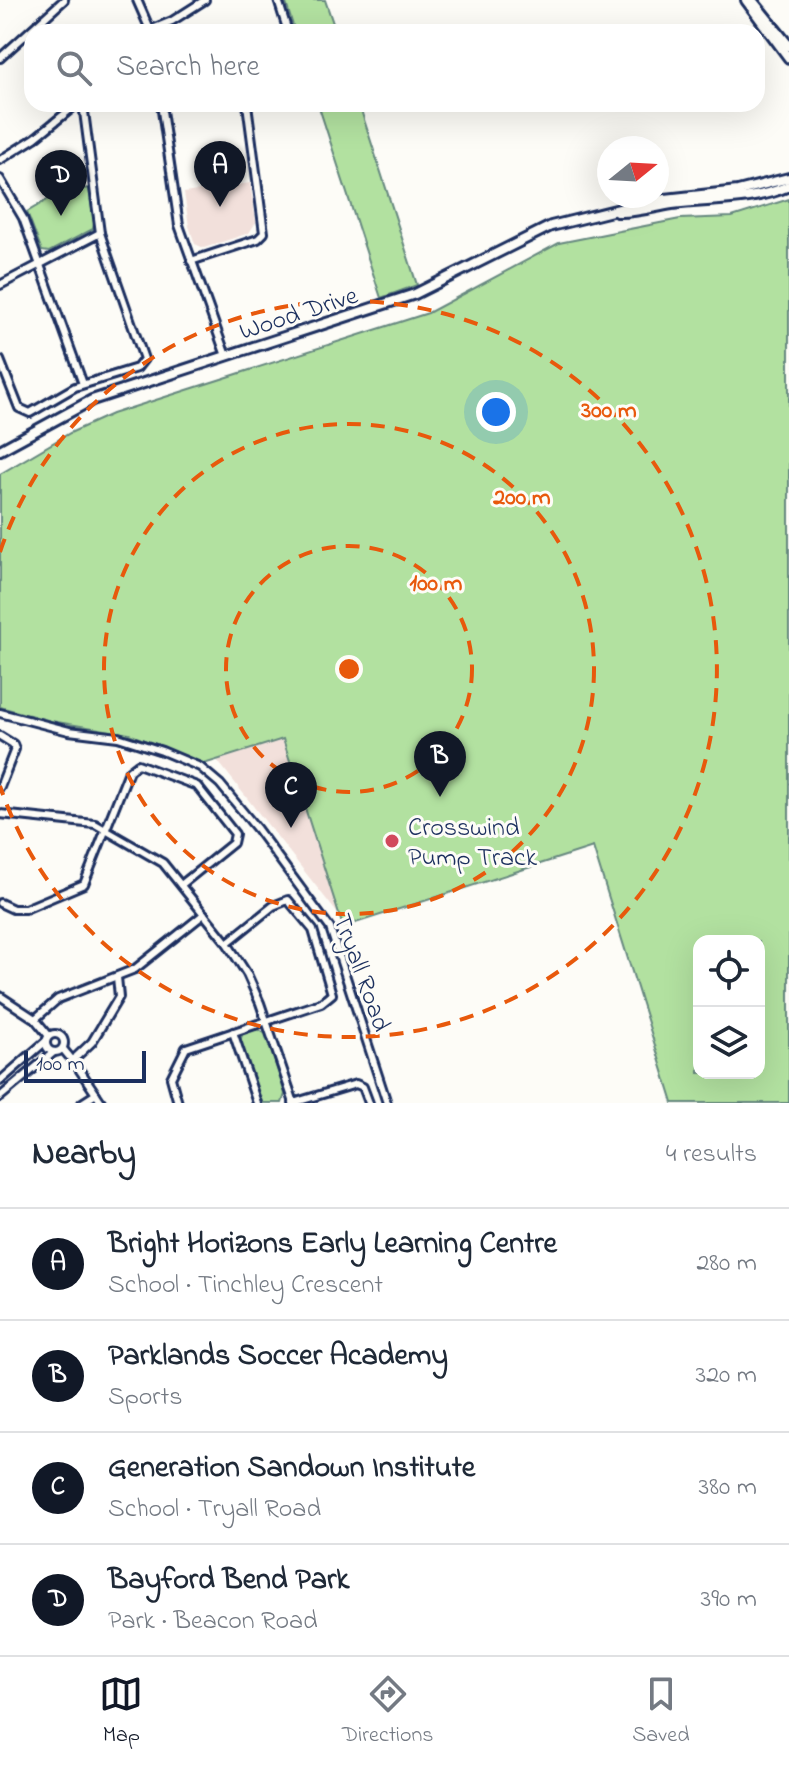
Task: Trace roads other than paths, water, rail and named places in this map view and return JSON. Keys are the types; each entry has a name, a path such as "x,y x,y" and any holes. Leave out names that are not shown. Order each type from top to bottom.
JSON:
{"street":[{"path":"38,24 64,0"},
{"path":"137,0 147,24"},
{"path":"165,24 205,0"},
{"path":"278,0 286,24"},
{"path":"746,0 764,24"},
{"path":"752,0 789,46"},
{"path":"765,26 789,58"},
{"path":"0,58 24,36"},
{"path":"0,160 69,112"},
{"path":"0,360 17,405 23,412 33,412 83,384 137,368 144,359 100,233 81,112"},
{"path":"162,112 178,219 226,356"},
{"path":"191,261 258,239 264,233 248,112"},
{"name":"Wood Drive","path":"0,450 92,400 415,294 556,225 672,197 758,188 789,178"},
{"path":"0,179 21,214 83,384"},
{"name":"Wood Drive","path":"608,212 633,213 673,204 734,200 789,186"},
{"path":"0,285 100,233"},
{"name":"Tryall Road","path":"0,713 32,723 133,742 182,758 220,784 266,840 330,928 387,1103"},
{"path":"0,736 13,744 15,749 0,787"},
{"path":"0,903 13,909 25,909 82,886 129,771 135,765 142,764 197,786 233,829 235,839 230,846 181,885"},
{"path":"0,814 86,822 107,829 159,859 227,943 247,974 294,1103 356,1084 363,1087 369,1103"},
{"path":"178,1103 171,1078 186,1048 331,997 333,988 313,930 291,902 284,900 227,943"},
{"path":"35,1019 58,999 138,967 204,914"},
{"path":"73,1060 92,1042 119,997 117,977"},
{"path":"1,999 35,1019 48,1039 49,1050 54,1052"},
{"path":"233,1032 257,1103"},
{"path":"0,1081 57,1034 63,1037 63,1049"},
{"path":"63,1049 102,1103"},
{"path":"0,1099 54,1052 63,1049"},
{"path":"82,1103 96,1094"}],"place":[{"name":"Bright Horizons Early Learning Centre","path":"220,207"},
{"name":"Bayford Bend Park","path":"61,216"},
{"name":"Parklands Soccer Academy","path":"440,797"},
{"name":"Generation Sandown Institute","path":"291,828"},
{"name":"Crosswind Pump Track","path":"392,841"}]}
